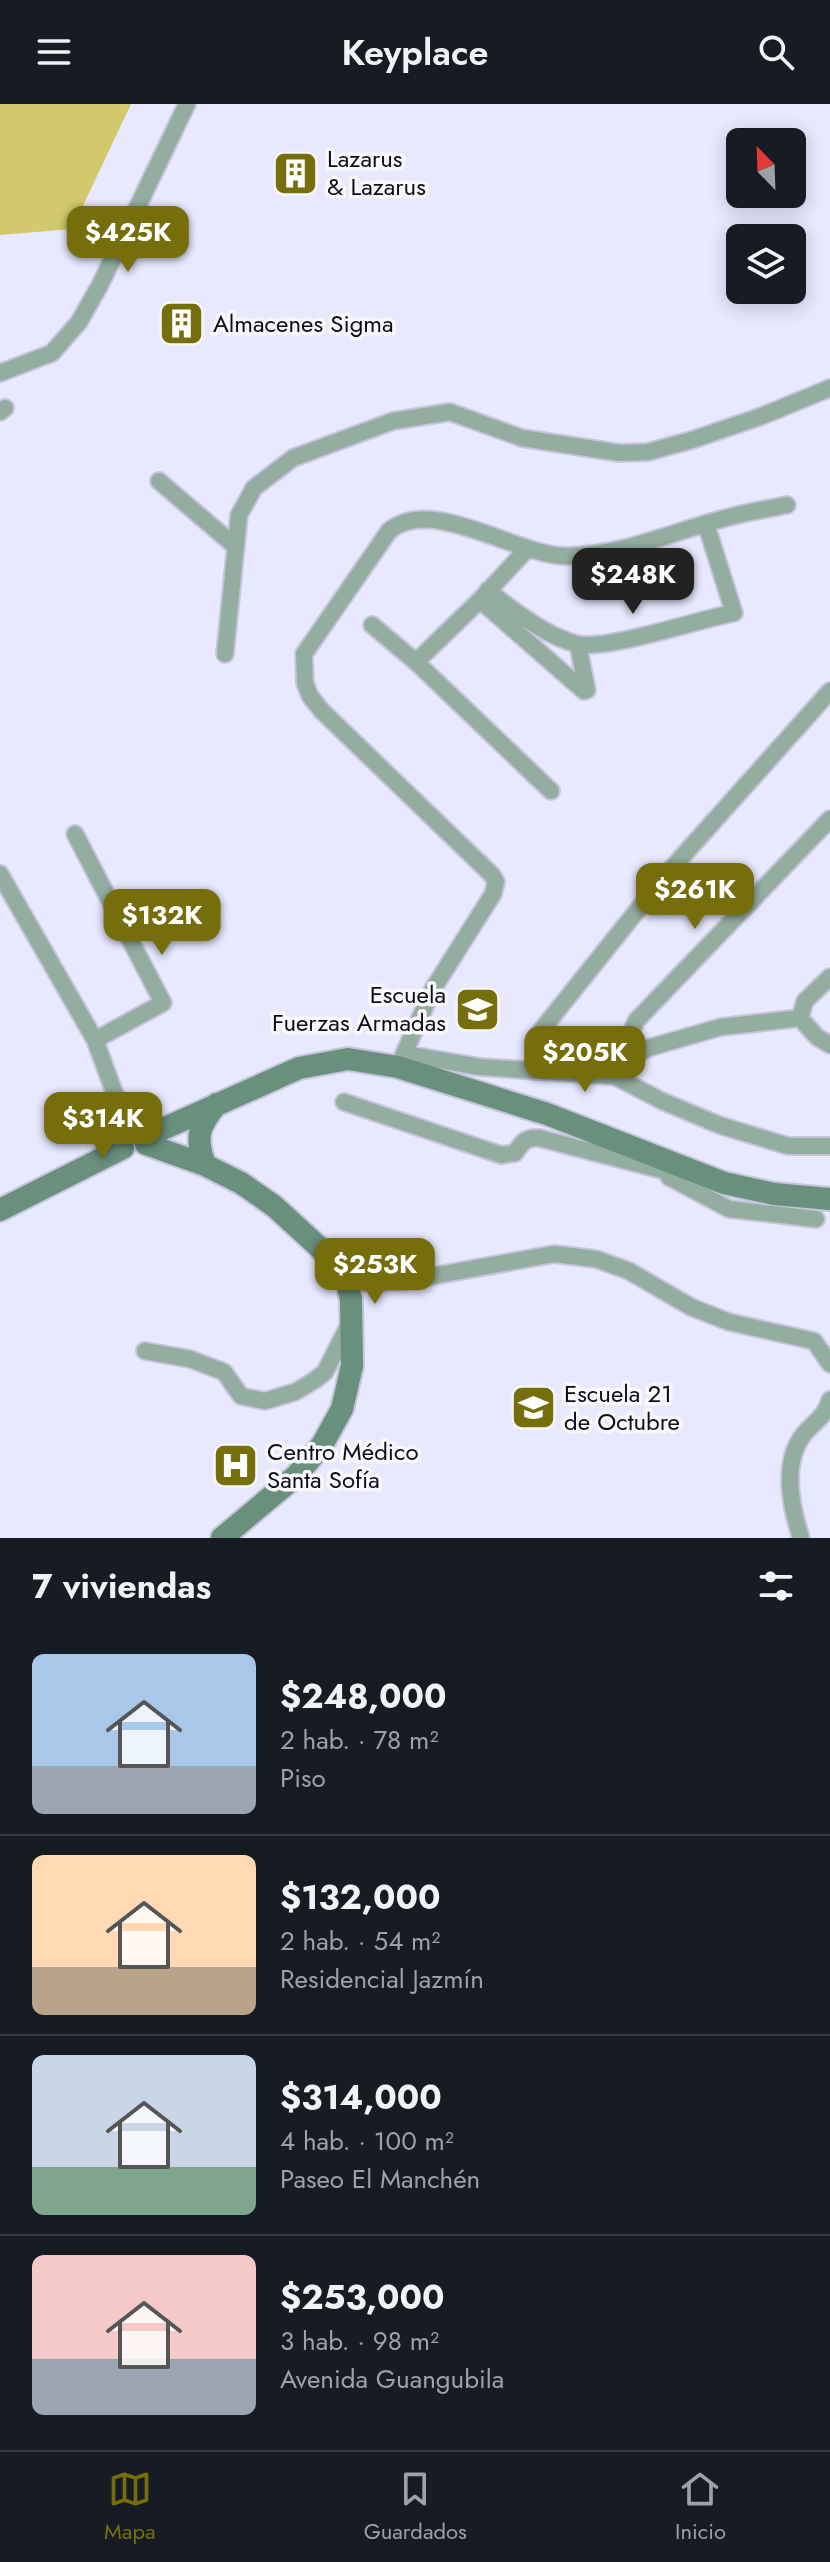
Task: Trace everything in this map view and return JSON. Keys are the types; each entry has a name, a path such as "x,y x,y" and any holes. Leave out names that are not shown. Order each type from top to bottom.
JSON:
{"street":[{"path":"0,373 52,353 79,322 187,104"},
{"path":"225,654 239,515 254,488 293,458 393,421 450,412 522,438 620,453 648,452 762,416 830,388"},
{"path":"159,481 236,547"},
{"path":"402,1060 433,989 493,894 496,882 322,711 310,696 305,683 304,654 389,531 400,522 425,519 460,526 527,549 565,556 597,553 654,540 787,505"},
{"path":"484,595 578,645 604,644 734,613 706,524"},
{"path":"416,662 527,549"},
{"path":"484,595 584,691 587,690 578,645"},
{"path":"372,625 416,662 551,791"},
{"path":"560,1072 536,1037 664,877 830,691"},
{"path":"615,1071 636,1021 830,819"},
{"path":"75,834 163,1003 95,1040"},
{"path":"0,874 95,1040 136,1140 205,1165 241,1183 274,1206 333,1260 347,1283 353,1316 352,1366 342,1409 322,1445 296,1476 222,1538"},
{"path":"800,1018 805,1001 830,977"},
{"path":"615,1071 648,1048 721,1027 800,1018"},
{"path":"800,1018 817,1037 830,1045"},
{"path":"0,1210 136,1140 218,1103 299,1068 348,1059 560,1072 615,1071 662,1101 719,1125 788,1146 830,1146"},
{"path":"402,1060 724,1183"},
{"path":"344,1102 501,1155 515,1153 529,1138 539,1138 657,1170 774,1194 830,1199"},
{"path":"205,1165 198,1145 200,1130 218,1103"},
{"path":"657,1170 729,1209 816,1219"},
{"path":"347,1283 405,1281 554,1254 596,1259 629,1271 691,1307 729,1322 814,1341 830,1364"},
{"path":"145,1351 190,1359 224,1372 241,1396 265,1401 295,1392 325,1372 353,1316"},
{"path":"801,1538 790,1505 791,1464 802,1436 826,1414 830,1400"}],"shaded area":[{"path":"0,104 131,104 72,229 0,235"}],"place":[{"name":"Lazarus & Lazarus","path":"296,173"},
{"name":"Almacenes Sigma","path":"182,324"},
{"name":"Escuela Fuerzas Armadas","path":"477,1009"},
{"name":"Escuela 21 de Octubre","path":"533,1408"},
{"name":"Centro Médico Santa Sofía","path":"236,1466"}]}
